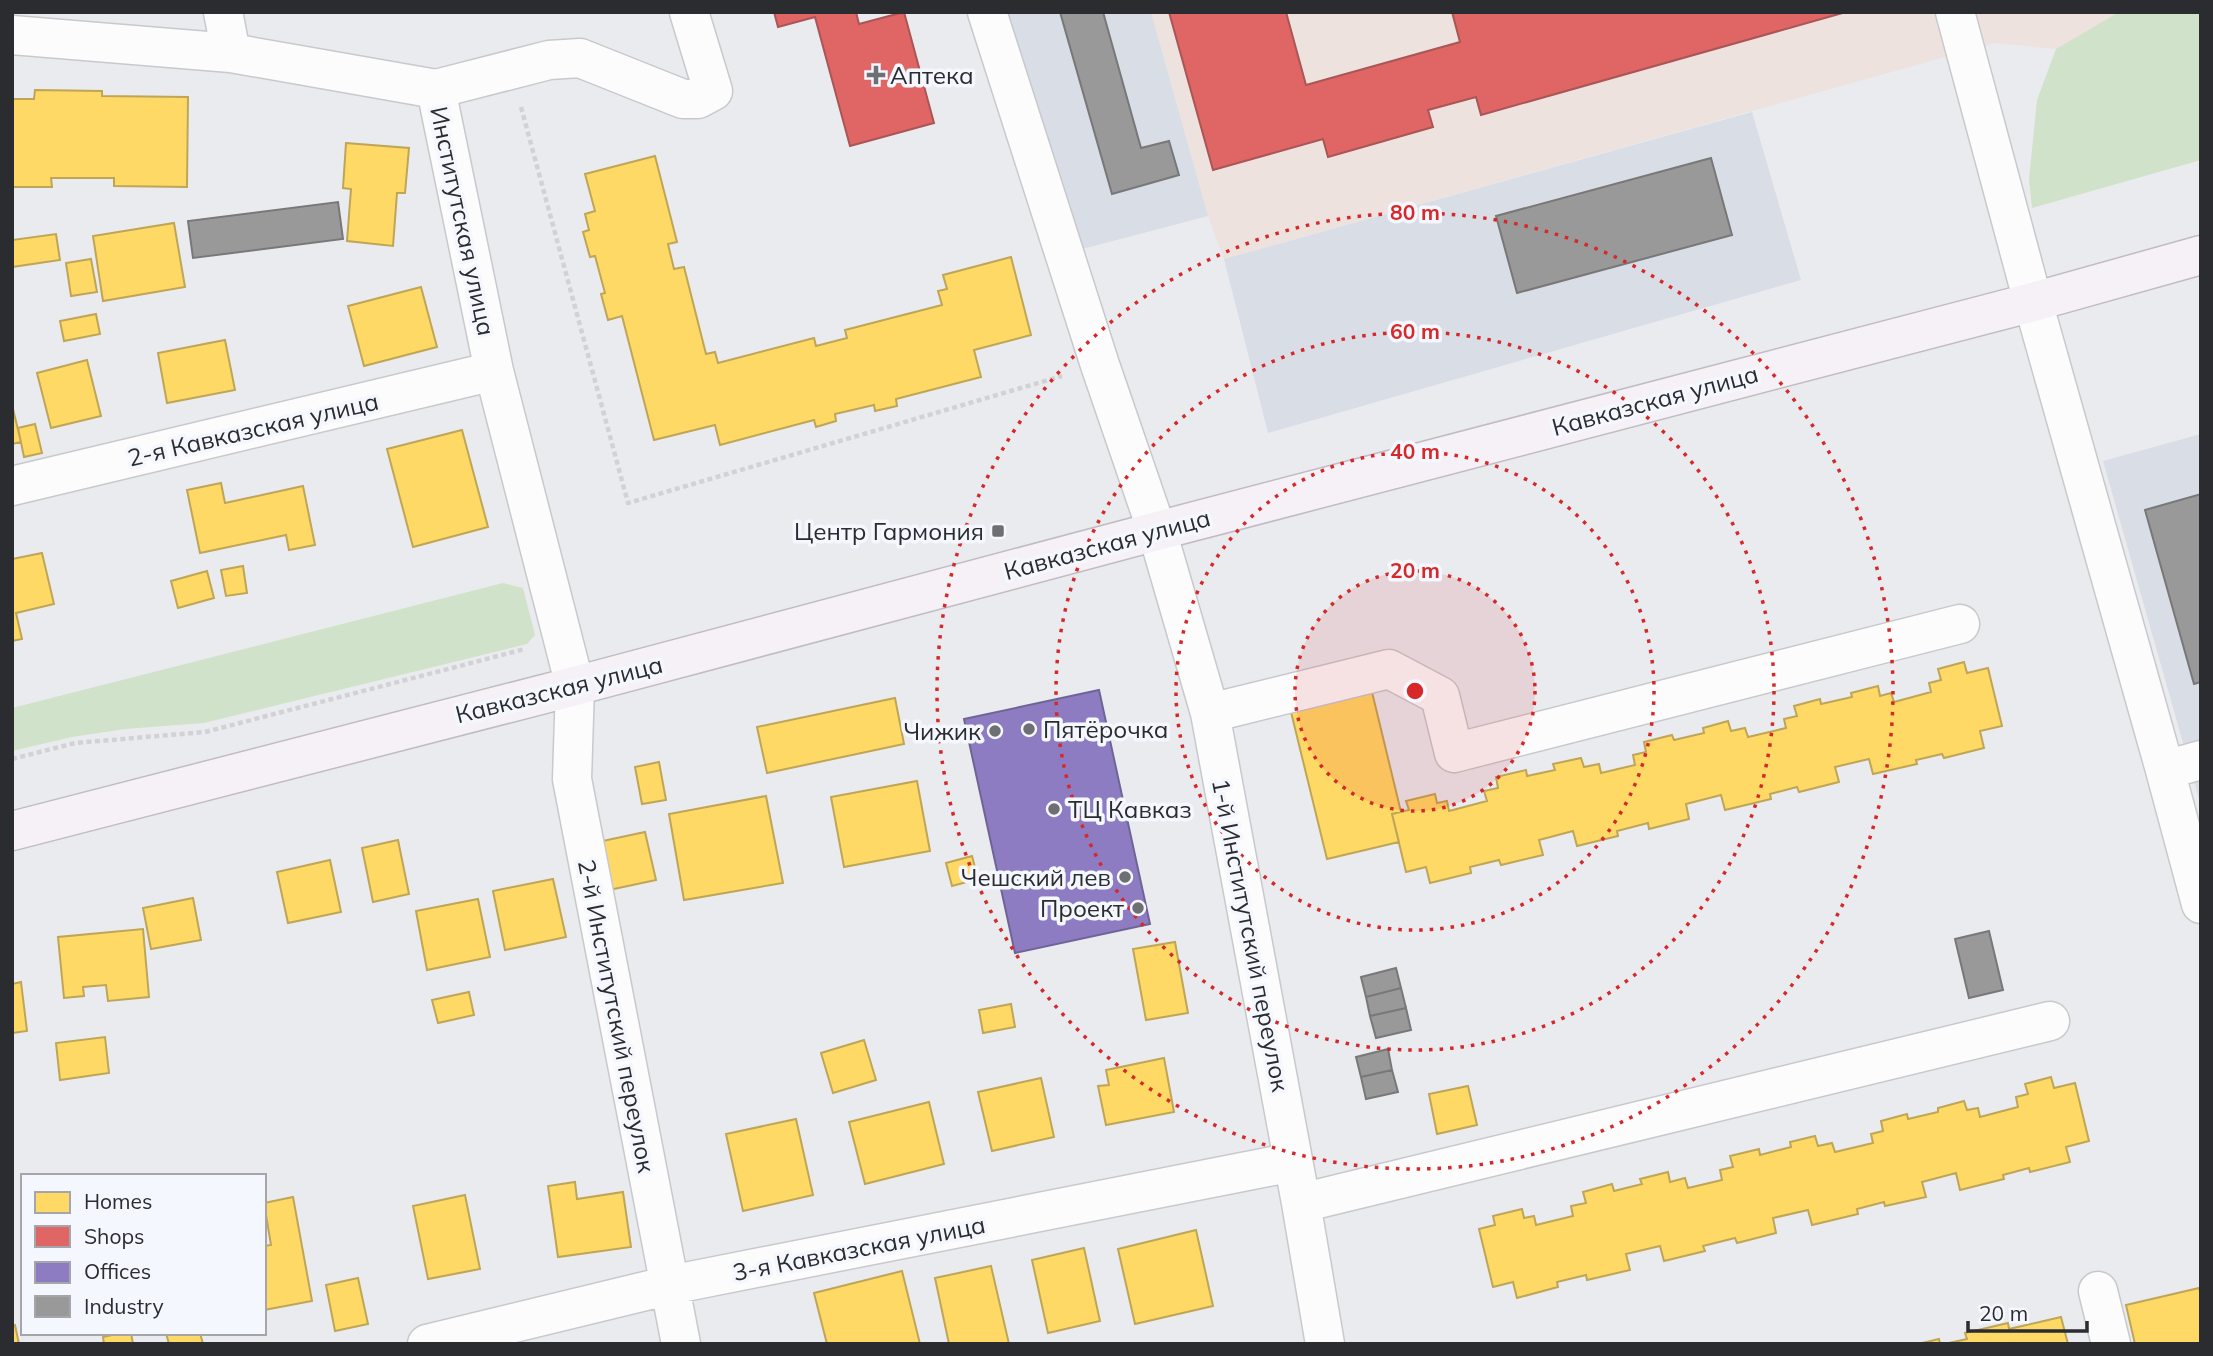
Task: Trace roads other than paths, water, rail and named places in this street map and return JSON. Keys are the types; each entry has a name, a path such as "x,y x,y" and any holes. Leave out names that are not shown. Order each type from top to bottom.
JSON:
{"main road":[{"name":"Кавказская улица","path":"12,831 575,686 2033,302 2201,255"}],"street":[{"path":"223,12 230,53"},
{"path":"436,89 549,60 580,58 683,99 698,99 713,91 689,12"},
{"name":"1-й Институтский переулок","path":"988,12 1100,365 1157,531 1210,713 1325,1344"},
{"path":"1955,12 2033,302 2183,765 2201,904"},
{"name":"Институтская улица","path":"12,35 230,53 436,89 494,371 575,686"},
{"name":"2-я Кавказская улица","path":"12,486 494,371"},
{"path":"1210,713 1389,669 1440,696 1454,753 1960,624"},
{"name":"2-й Институтский переулок","path":"575,686 572,779 681,1344"},
{"path":"1301,1203 2050,1021"},
{"name":"3-я Кавказская улица","path":"427,1344 670,1285 1293,1162"},
{"path":"2098,1291 2111,1344"}],"place":[{"name":"Аптека","path":"876,75"},
{"name":"Центр Гармония","path":"998,531"},
{"name":"Пятёрочка","path":"1029,729"},
{"name":"Чижик","path":"995,731"},
{"name":"ТЦ Кавказ","path":"1054,809"},
{"name":"Чешский лев","path":"1125,877"},
{"name":"Проект","path":"1138,908"}]}
